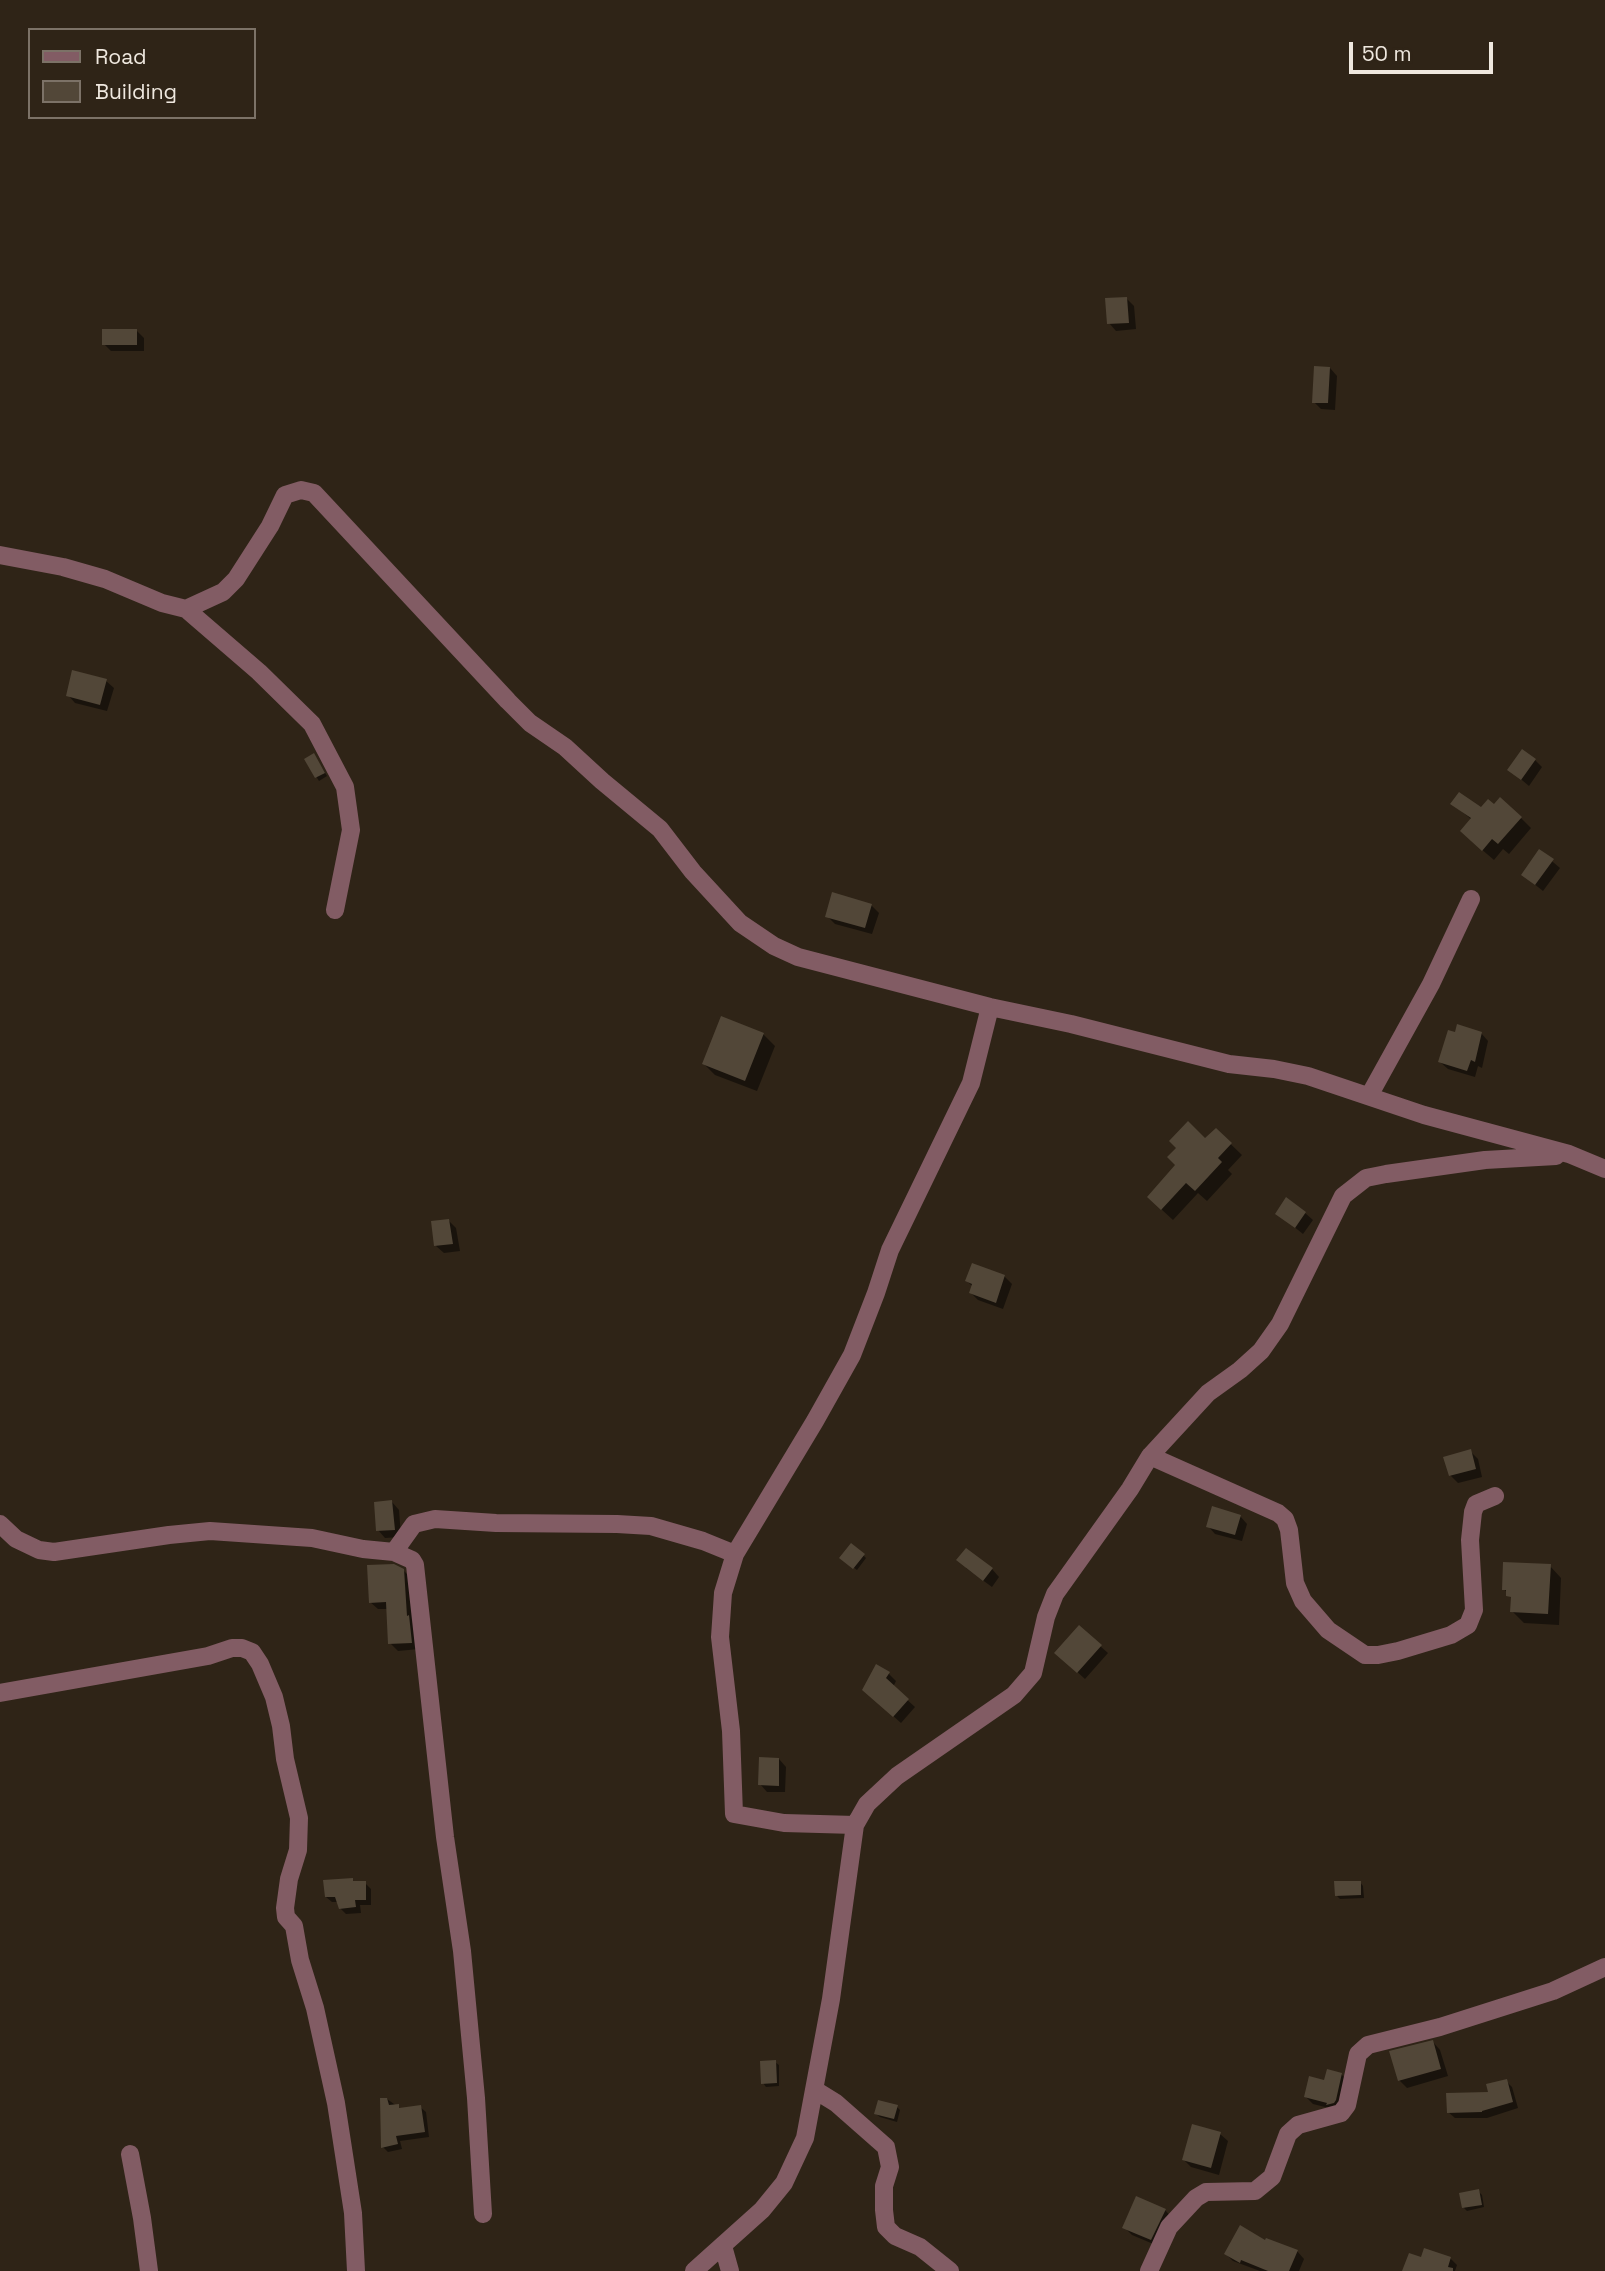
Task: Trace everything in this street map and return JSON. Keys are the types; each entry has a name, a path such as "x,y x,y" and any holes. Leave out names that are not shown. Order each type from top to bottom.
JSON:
{"street":[{"path":"186,609 223,592 236,579 259,544 285,495 301,490 314,493 530,723 565,747 660,829 693,872 740,923 774,946 798,957 990,1007 1096,1030 1229,1064 1308,1076 1424,1115 1569,1154 1605,1169"},
{"path":"0,555 105,579 162,603 186,609 260,672 312,724 345,787 351,830 335,910"},
{"path":"1369,1096 1431,984 1471,899"},
{"path":"855,1825 784,1823 734,1814 731,1731 720,1637 723,1593 735,1555 852,1355 890,1250 971,1083 990,1007"},
{"path":"694,2271 762,2210 784,2183 805,2138 831,1999 855,1825 867,1804 897,1776 1014,1695 1033,1673 1046,1617 1055,1594 1130,1489 1150,1456 1208,1394 1261,1351 1280,1324 1343,1196 1366,1178 1440,1165 1569,1154"},
{"path":"1150,1456 1278,1513 1289,1530 1295,1583 1303,1601 1328,1630 1365,1656 1398,1651 1451,1635 1468,1625 1474,1610 1470,1540 1473,1512 1476,1504 1495,1496"},
{"path":"394,1552 414,1524 435,1518 496,1523 651,1526 703,1541 735,1555"},
{"path":"0,1524 16,1539 39,1550 54,1552 210,1531 312,1538 363,1549 394,1552 404,1555 415,1565 445,1837 462,1951 483,2214"},
{"path":"0,1693 208,1656 232,1648 252,1652 260,1664 274,1697 299,1818 298,1850 289,1879 286,1917 295,1926 300,1959 315,2008 334,2091 353,2213 356,2271"},
{"path":"1149,2271 1169,2227 1195,2198 1206,2192 1255,2191 1272,2177 1289,2134 1298,2125 1341,2113 1350,2096 1358,2054 1368,2045 1440,2027 1553,1991 1605,1967"},
{"path":"815,2090 836,2103 886,2147 890,2167 884,2186 886,2227 895,2236 920,2247 950,2271"},
{"path":"130,2154 149,2271"},
{"path":"723,2246 730,2271"}],"building":[{"path":"1127,297 1129,323 1107,324 1105,298"},
{"path":"102,329 137,329 137,345 102,345"},
{"path":"1314,366 1330,367 1328,403 1312,403"},
{"path":"72,670 107,679 100,705 66,696"},
{"path":"1522,749 1536,759 1521,780 1507,770"},
{"path":"314,753 325,773 315,778 304,759"},
{"path":"1459,792 1481,807 1488,799 1494,804 1500,797 1522,817 1498,844 1492,839 1482,851 1460,831 1471,818 1450,804"},
{"path":"1539,849 1554,859 1535,885 1521,875"},
{"path":"832,892 872,904 865,928 825,917"},
{"path":"721,1016 764,1033 745,1081 702,1064"},
{"path":"1457,1024 1482,1032 1475,1062 1471,1060 1467,1071 1438,1062 1448,1030 1455,1032"},
{"path":"1188,1121 1205,1138 1216,1128 1232,1143 1218,1158 1222,1162 1195,1191 1186,1183 1161,1210 1147,1197 1175,1165 1167,1157 1176,1148 1169,1141"},
{"path":"1286,1197 1306,1212 1295,1228 1275,1214"},
{"path":"449,1219 453,1244 434,1246 431,1221"},
{"path":"972,1263 1005,1275 996,1303 969,1293 972,1284 965,1281"},
{"path":"1471,1449 1476,1469 1449,1476 1443,1457"},
{"path":"392,1500 395,1530 376,1531 374,1502"},
{"path":"1212,1506 1241,1515 1235,1535 1206,1527"},
{"path":"851,1543 865,1554 853,1569 839,1558"},
{"path":"966,1548 993,1568 983,1581 956,1560"},
{"path":"1503,1562 1551,1564 1548,1614 1510,1612 1511,1597 1506,1596 1506,1590 1502,1590"},
{"path":"394,1564 404,1569 412,1643 388,1644 386,1602 369,1603 367,1565"},
{"path":"1079,1625 1102,1645 1077,1673 1054,1653"},
{"path":"876,1664 890,1672 886,1678 909,1699 893,1717 862,1690"},
{"path":"759,1757 779,1758 779,1786 758,1785"},
{"path":"353,1878 353,1881 366,1881 366,1900 355,1900 356,1907 339,1909 335,1897 325,1897 323,1880"},
{"path":"1334,1881 1361,1881 1361,1895 1335,1896"},
{"path":"1433,2040 1441,2069 1398,2081 1389,2051"},
{"path":"776,2060 777,2083 761,2084 760,2061"},
{"path":"1327,2069 1342,2073 1334,2103 1326,2105 1327,2103 1304,2097 1309,2076 1324,2080"},
{"path":"1507,2079 1513,2102 1482,2112 1447,2113 1446,2093 1488,2092 1486,2084"},
{"path":"380,2098 387,2098 389,2105 399,2104 399,2108 421,2105 425,2132 396,2136 398,2144 381,2148"},
{"path":"878,2100 898,2105 894,2119 874,2114"},
{"path":"1192,2124 1221,2132 1211,2168 1182,2160"},
{"path":"1479,2189 1482,2205 1462,2208 1459,2193"},
{"path":"1136,2196 1166,2209 1151,2240 1122,2228"},
{"path":"1240,2225 1265,2240 1266,2238 1298,2250 1289,2271 1268,2271 1241,2260 1240,2263 1224,2254"},
{"path":"1424,2248 1451,2257 1448,2267 1453,2268 1453,2271 1402,2271 1409,2253 1421,2257"}]}
